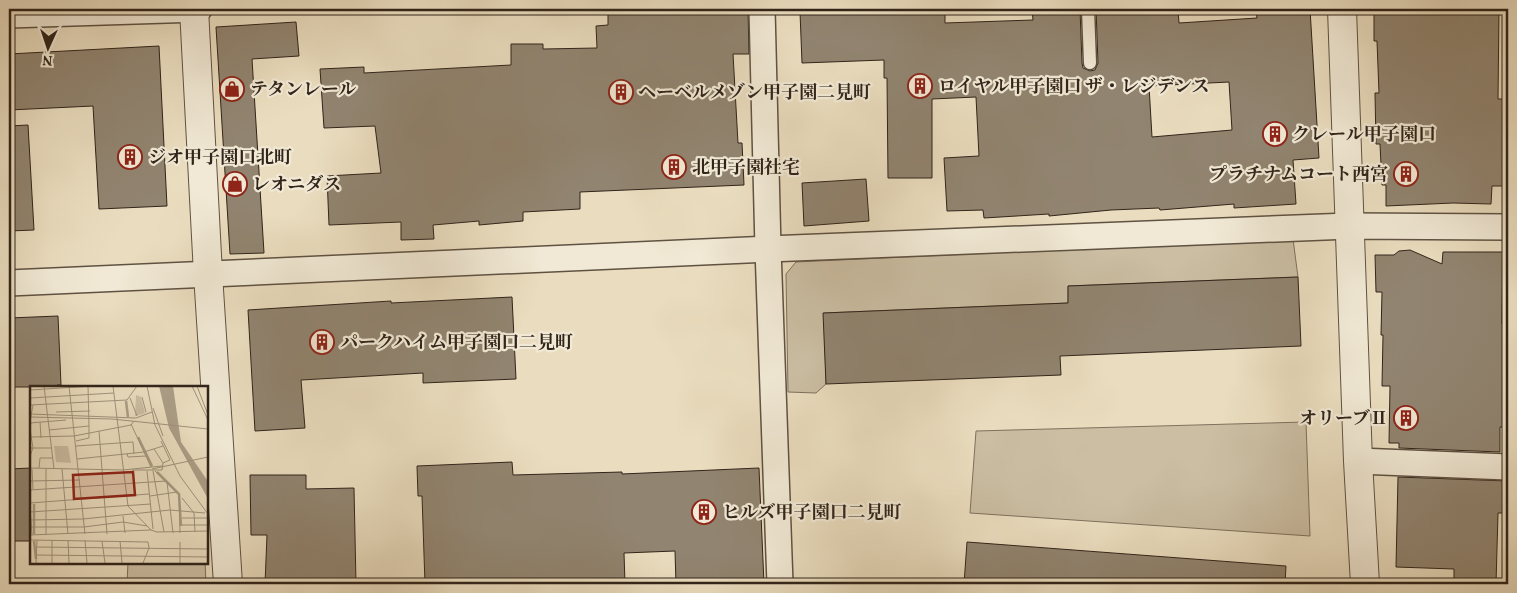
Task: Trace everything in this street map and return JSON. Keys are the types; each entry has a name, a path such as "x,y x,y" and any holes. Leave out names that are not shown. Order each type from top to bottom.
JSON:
{"street":[{"path":"194,9 208,274 228,584"},
{"path":"9,16 198,9"},
{"path":"762,9 768,250 780,584"},
{"path":"1342,9 1358,461 1365,584"},
{"path":"9,283 1349,226 1508,227"},
{"path":"1358,461 1508,467"}],"lane":[{"path":"1088,9 1090,63"}],"shaded area":[{"path":"1293,239 1298,277 1068,286 1068,303 824,313 826,384 816,393 788,392 786,274 796,262"},
{"path":"1306,422 1310,536 970,513 976,431"},
{"path":"128,563 205,563 206,584 127,584"}],"building":[{"path":"748,9 749,54 733,54 738,143 742,143 744,185 580,192 580,209 523,212 523,221 479,225 479,221 433,225 434,239 401,240 401,222 329,225 327,176 381,173 375,126 324,128 320,69 364,67 364,73 511,65 511,44 543,44 543,49 597,48 596,26 608,25 608,14 704,12 704,10"},
{"path":"945,9 945,23 1033,20 1032,9 1080,9 1082,63 1083,68 1090,71 1095,70 1098,63 1096,9 1178,9 1179,23 1257,18 1256,9 1310,9 1319,158 1293,160 1296,204 1234,208 1234,204 1160,210 1159,208 1111,210 1049,216 1049,214 984,218 983,210 947,211 944,158 979,156 976,97 932,99 932,178 888,178 887,78 884,78 884,60 802,63 800,12","holes":["1229,82 1232,130 1152,137 1149,86"]},
{"path":"1374,9 1499,9 1498,99 1508,99 1508,186 1492,186 1491,204 1453,203 1386,206 1386,185 1382,185 1380,144 1376,144 1375,93 1379,93 1377,41 1374,41"},
{"path":"296,22 299,56 252,59 264,253 230,254 216,27"},
{"name":"ジオ甲子園口北町","path":"159,46 167,206 99,209 93,106 9,110 9,54"},
{"path":"28,125 34,230 9,231 9,126"},
{"path":"866,179 869,221 804,226 802,183"},
{"path":"1410,250 1442,264 1443,252 1503,252 1502,324 1508,324 1508,427 1500,427 1500,452 1399,448 1399,443 1389,443 1390,386 1382,386 1382,292 1376,292 1375,255 1394,255 1399,251"},
{"path":"1298,277 1301,346 1060,356 1061,375 826,384 823,313 1068,303 1068,286"},
{"path":"512,297 516,379 423,383 423,373 301,380 305,428 255,431 248,310 391,301 391,303"},
{"path":"58,316 61,385 9,387 9,318"},
{"path":"512,462 513,475 622,472 622,474 759,468 764,584 676,584 675,551 624,553 625,584 425,584 422,496 418,496 417,466"},
{"path":"30,468 30,541 9,541 9,469"},
{"path":"250,475 306,475 306,489 354,488 356,584 265,584 267,535 251,535"},
{"path":"1398,477 1508,481 1508,513 1498,513 1496,584 1454,584 1454,569 1396,567"},
{"path":"967,542 1286,566 1285,584 964,584"}],"place":[{"name":"ロイヤル甲子園口 ザ・レジデンス","path":"920,86"},
{"name":"テタンレール","path":"232,89"},
{"name":"ヘーベルメゾン甲子園二見町","path":"621,92"},
{"name":"クレール甲子園口","path":"1275,134"},
{"name":"ジオ甲子園口北町","path":"130,157"},
{"name":"北甲子園社宅","path":"674,167"},
{"name":"プラチナムコート西宮","path":"1406,174"},
{"name":"レオニダス","path":"235,184"},
{"name":"パークハイム甲子園口二見町","path":"322,342"},
{"name":"オリーブⅡ","path":"1406,418"},
{"name":"ヒルズ甲子園口二見町","path":"704,512"}]}
